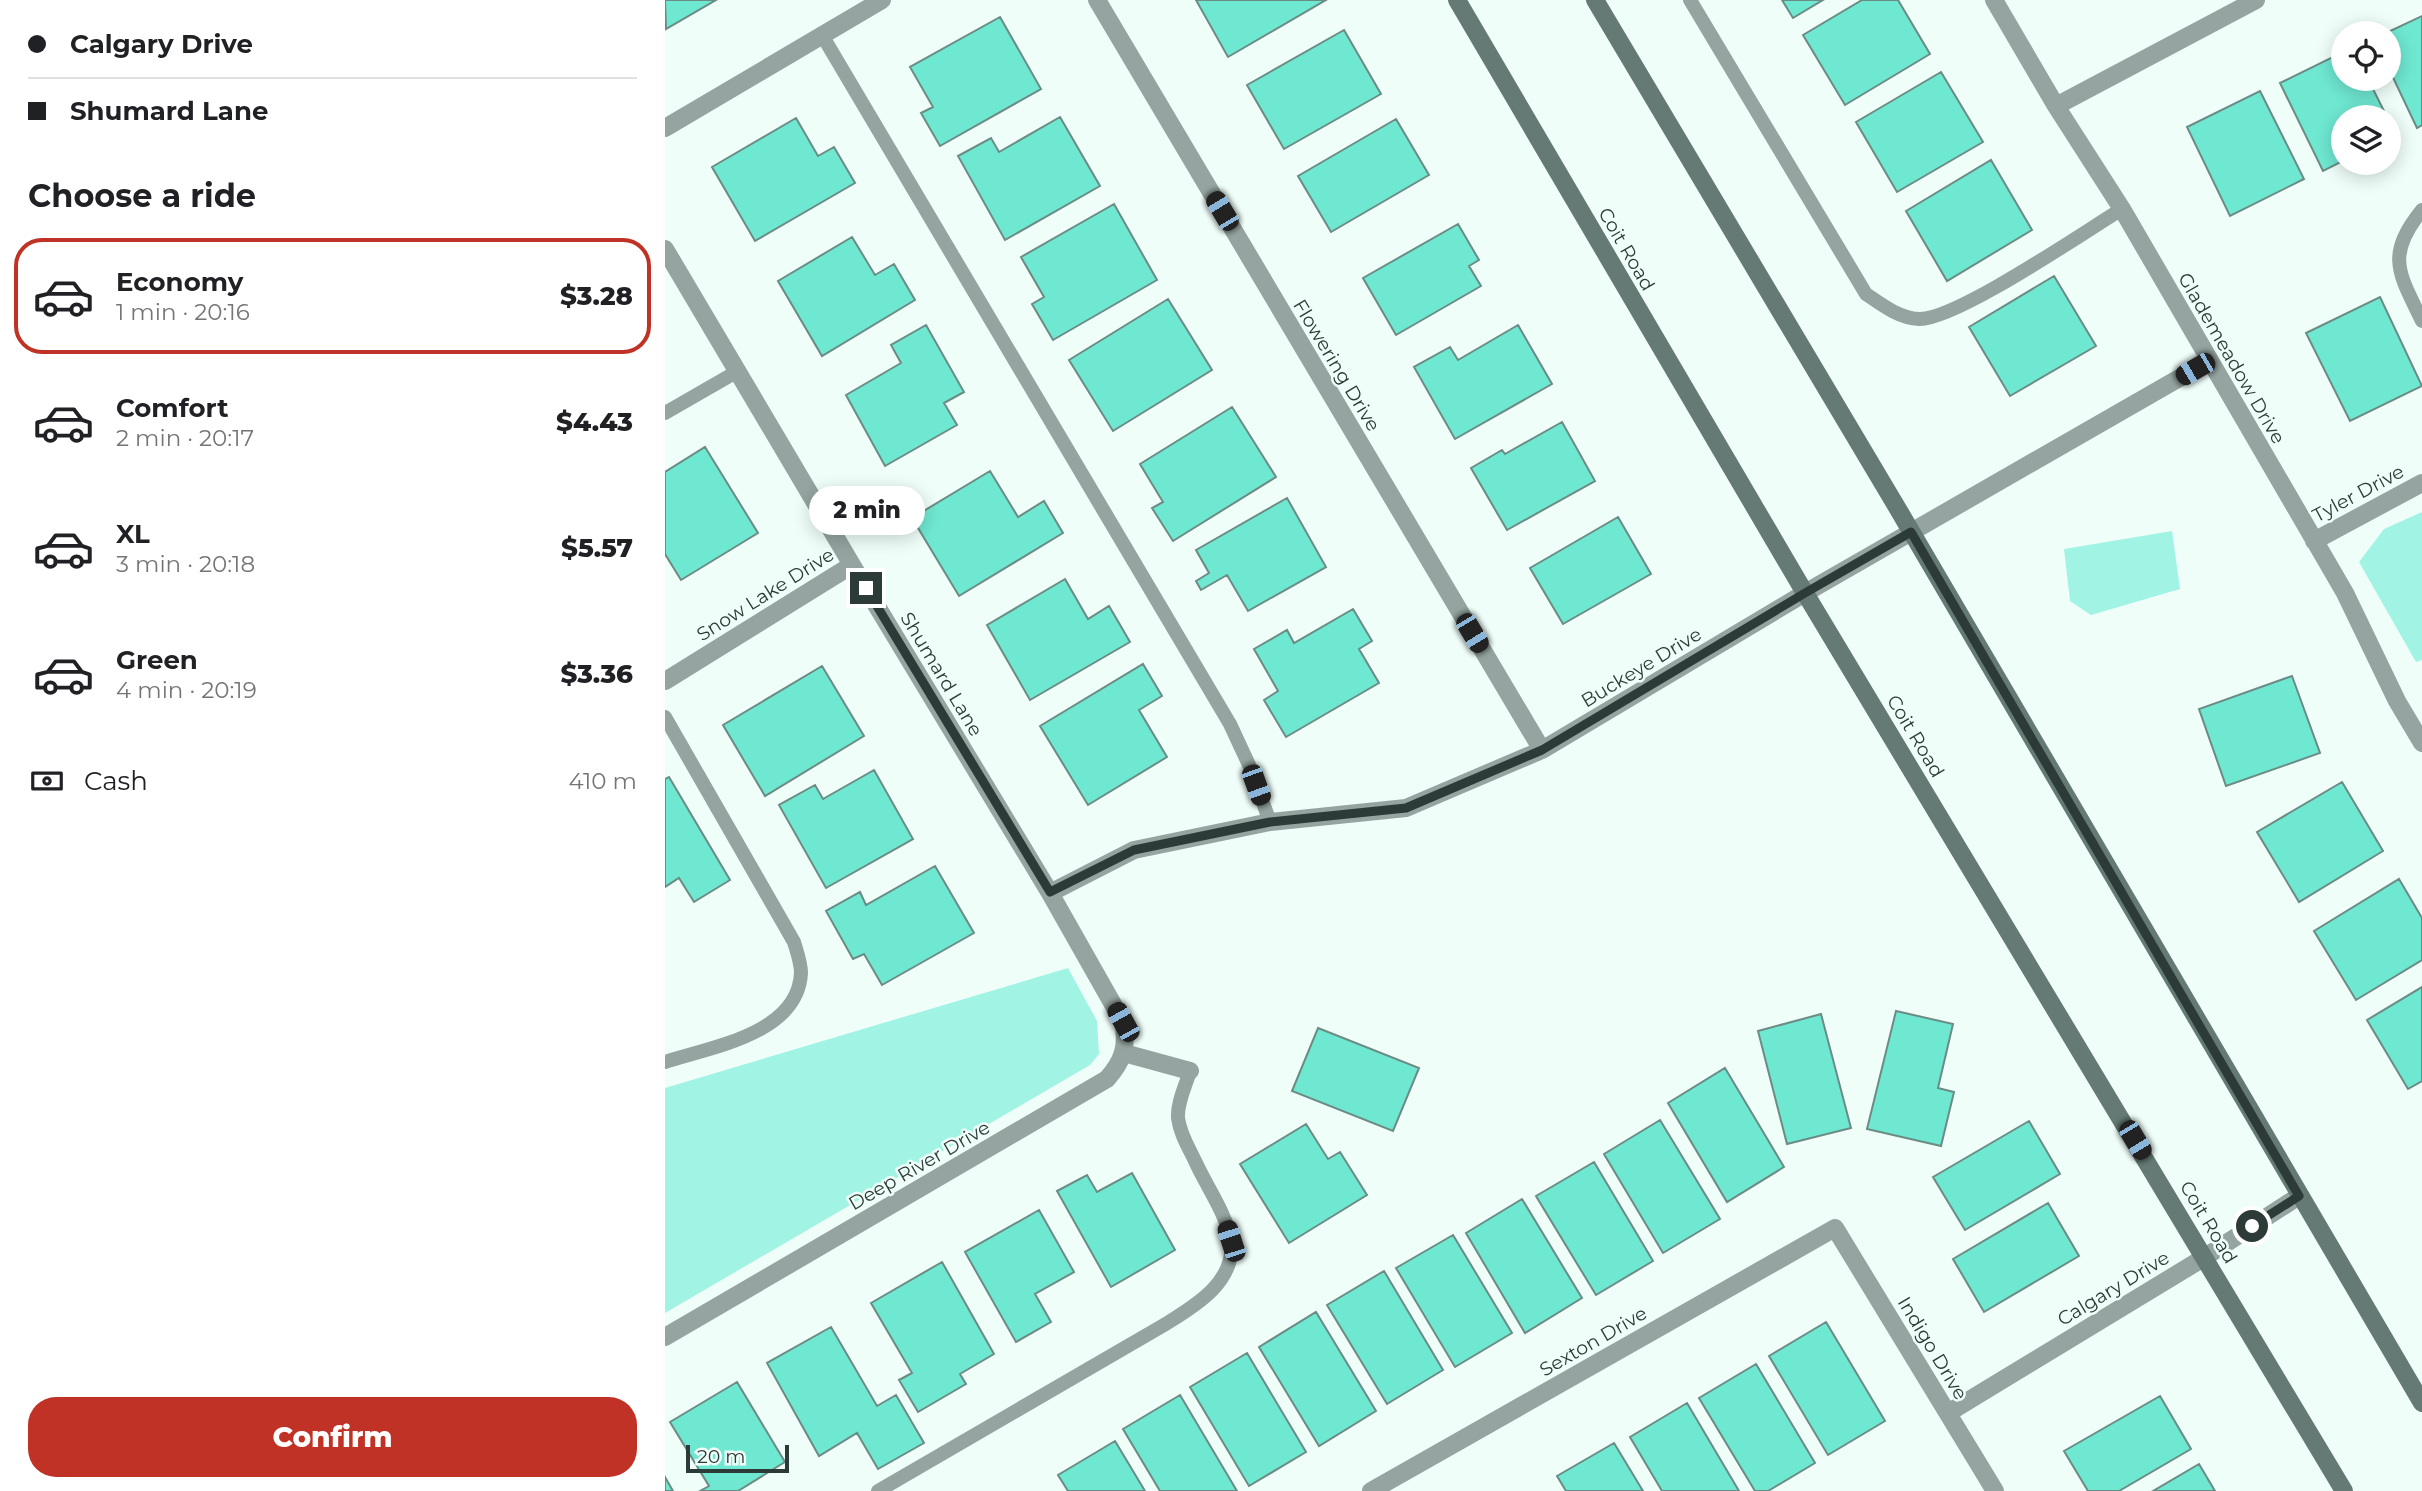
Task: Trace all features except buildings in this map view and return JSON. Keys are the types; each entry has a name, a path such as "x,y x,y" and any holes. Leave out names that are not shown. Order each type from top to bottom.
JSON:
{"main road":[{"name":"Coit Road","path":"1457,0 1805,593 2344,1491"},
{"path":"1595,0 2422,1403"}],"street":[{"path":"665,128 882,0"},
{"name":"Flowering Drive","path":"1097,0 1542,750"},
{"name":"Glademeadow Drive","path":"1994,0 2056,106 2122,209 2345,593 2397,701 2422,743"},
{"path":"2056,106 2256,0"},
{"name":"Shumard Lane","path":"665,249 1050,892 1123,1022 1126,1037 1124,1053"},
{"name":"Buckeye Drive","path":"1050,892 1134,850 1270,822 1406,808 1542,750 1805,593 2209,361"},
{"name":"Tyler Drive","path":"2314,541 2422,483"},
{"name":"Snow Lake Drive","path":"665,681 852,565"},
{"path":"1124,1053 1190,1071"},
{"name":"Deep River Drive","path":"665,1337 1107,1079 1124,1053"},
{"name":"Calgary Drive","path":"1948,1413 2205,1257 2299,1196"},
{"name":"Indigo Drive","path":"1835,1228 1995,1491"},
{"name":"Sexton Drive","path":"1371,1491 1835,1228"}],"lane":[{"path":"1690,0 1866,294 1905,317 1937,317 1995,287 2122,209"},
{"path":"822,35 1230,724 1250,767 1270,822"},
{"path":"2422,210 2404,236 2399,258 2402,279 2422,321"},
{"path":"665,413 738,371"},
{"path":"665,717 794,942 801,970 799,986 791,1004 772,1023 742,1037 665,1062"},
{"path":"879,1491 1164,1325 1211,1293 1230,1256 1231,1241 1182,1134 1178,1116 1190,1071"}],"green space":[{"path":"2422,512 2422,660 2416,662 2359,562 2384,529"},
{"path":"2172,531 2180,589 2091,615 2070,601 2064,549"},
{"path":"1068,968 1097,1021 1099,1054 1090,1065 665,1313 665,1088"}],"route":[{"path":"866,588 1050,892 1134,850 1270,822 1406,808 1542,750 1911,532 2299,1196 2252,1226"}]}
